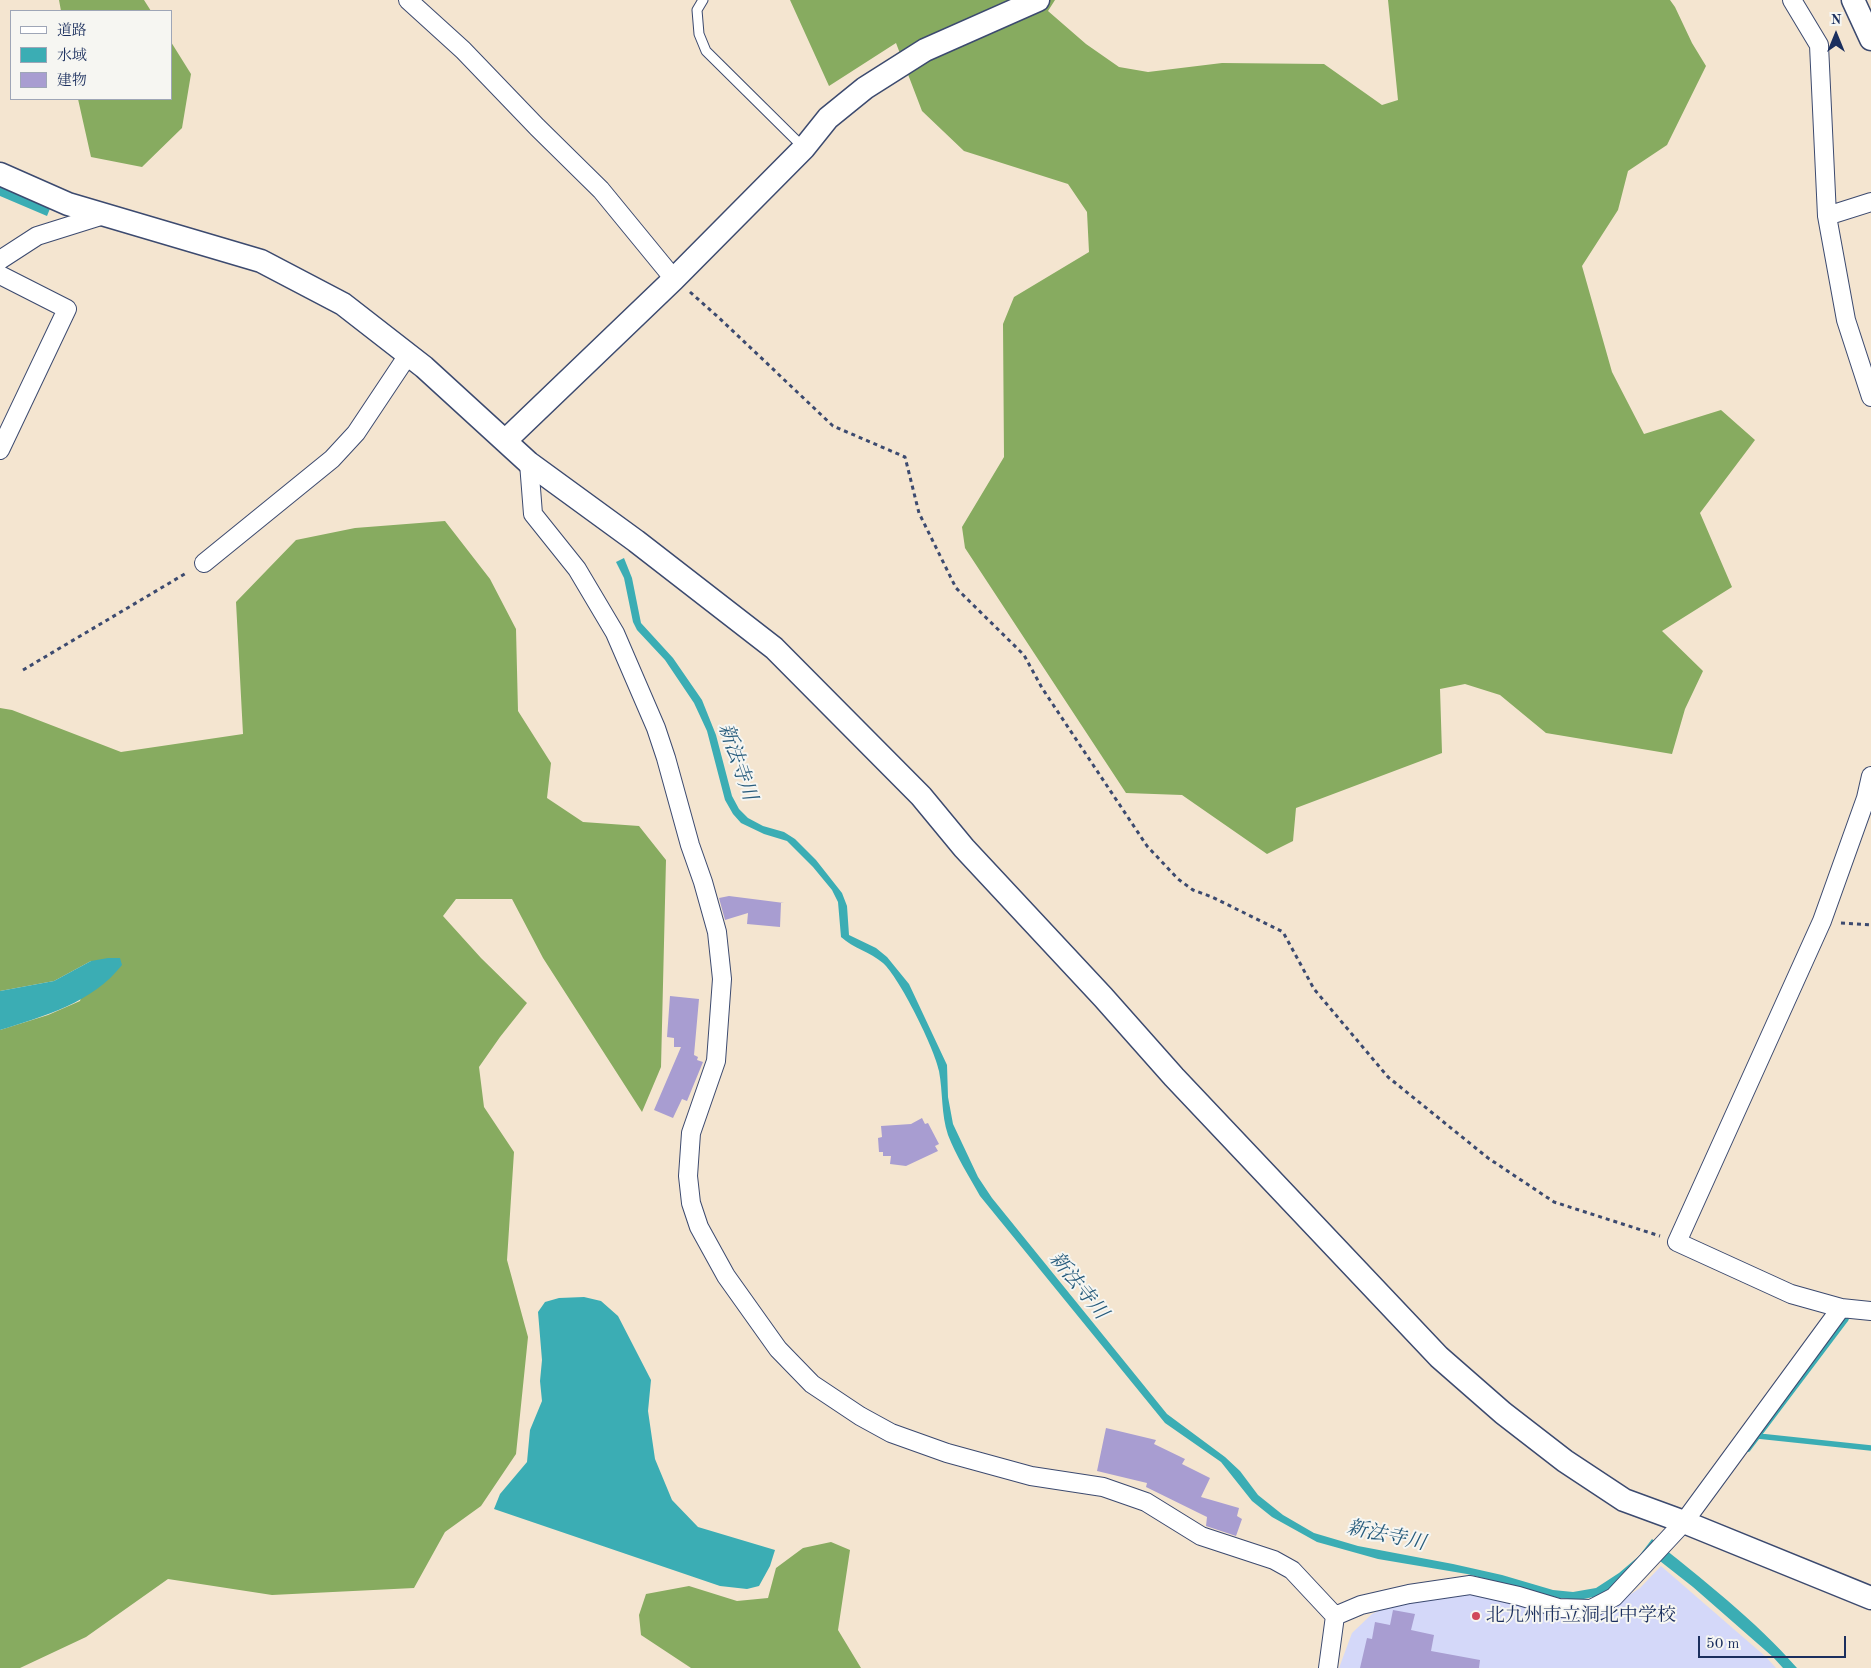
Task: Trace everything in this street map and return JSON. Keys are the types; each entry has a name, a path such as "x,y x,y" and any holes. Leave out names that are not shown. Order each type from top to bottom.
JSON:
{"street":[{"path":"408,0 463,50 600,190 674,279"},
{"path":"505,440 674,279 804,148 828,118 865,88 925,50 1038,0"},
{"path":"1792,0 1819,45 1827,216 1846,320 1871,397"},
{"path":"1854,0 1871,40"},
{"path":"0,174 68,204 261,261 343,304 408,355 529,463 636,541 774,648 921,796 964,848 1103,997 1174,1077 1439,1357 1503,1413 1564,1461 1624,1500 1684,1522 1871,1598"},
{"path":"1827,216 1871,202"},
{"path":"0,260 37,236 104,215"},
{"path":"0,275 68,309 0,450"},
{"path":"204,563 332,459 356,433 408,355"},
{"path":"529,463 533,514 577,569 616,633 656,728 690,846 703,882 717,932 722,979 716,1061 691,1133 688,1176 691,1204 699,1227 732,1283 778,1349 812,1384 860,1416 891,1432 947,1453 1031,1476 1102,1487 1146,1502 1201,1536 1274,1560 1292,1570 1335,1616"},
{"path":"1871,776 1866,798 1822,921 1677,1242 1792,1294 1841,1308 1871,1311"},
{"path":"1335,1616 1361,1605 1410,1594 1470,1585 1519,1596 1559,1608 1591,1609 1614,1597 1684,1522 1841,1308"},
{"path":"1328,1668 1335,1616"}],"lane":[{"path":"702,0 697,10 699,34 706,51 804,148"}],"path":[{"path":"674,279 717,316 833,426 905,456 919,513 956,588 1024,655 1042,688 1147,846 1178,879 1193,890 1212,897 1283,932 1314,989 1388,1077 1488,1158 1554,1202 1677,1242"},
{"path":"23,670 204,563"},
{"path":"1822,921 1871,925"}],"shaded area":[{"name":"北九州市立洞北中学校","path":"1661,1566 1766,1657 1776,1668 1339,1668 1352,1633 1372,1614 1391,1605 1464,1591 1549,1612 1596,1617 1640,1588"}],"green space":[{"path":"59,0 144,0 150,10 61,10"},
{"path":"790,0 1055,0 1048,11 1086,44 1119,67 1148,72 1222,63 1324,64 1382,105 1398,100 1388,0 1670,0 1706,66 1667,145 1628,171 1618,210 1582,266 1612,372 1644,434 1721,410 1755,440 1700,513 1732,587 1662,631 1703,671 1685,709 1672,754 1546,733 1500,695 1465,684 1440,689 1442,753 1296,808 1293,841 1267,854 1182,795 1126,793 965,548 962,527 1004,457 1003,324 1014,297 1089,252 1087,212 1068,184 964,151 922,111 896,43 829,86"},
{"path":"172,44 191,74 182,128 142,167 91,157 78,100 172,100"},
{"path":"445,521 490,579 516,629 518,711 551,763 547,798 583,822 639,826 666,860 661,1067 642,1112 543,958 512,899 456,899 443,916 481,958 527,1003 479,1067 484,1107 514,1152 507,1260 528,1337 516,1454 481,1506 445,1532 414,1588 272,1595 168,1579 86,1637 20,1668 0,1668 0,1030 48,1015 80,1001 91,961 54,981 0,991 0,708 12,710 121,752 243,734 236,602 296,540 355,528"},
{"path":"831,1542 850,1550 838,1630 861,1668 691,1668 641,1635 639,1615 646,1594 689,1586 737,1601 768,1598 776,1568 803,1548"}],"water":[{"path":"0,186 51,206 47,216 0,196"},
{"path":"624,558 632,578 641,623 673,658 702,700 716,735 732,796 739,809 748,818 763,826 784,832 795,839 816,860 842,893 847,906 849,935 876,948 887,957 909,984 947,1065 948,1097 953,1124 978,1177 992,1198 1167,1414 1225,1457 1240,1471 1258,1495 1283,1515 1314,1533 1358,1546 1453,1564 1502,1575 1553,1590 1573,1592 1596,1588 1619,1573 1639,1556 1652,1539 1746,1617 1797,1668 1783,1668 1693,1587 1651,1554 1625,1579 1598,1596 1579,1600 1559,1598 1467,1574 1378,1559 1317,1542 1272,1517 1252,1501 1221,1462 1165,1423 980,1196 948,1135 944,1119 939,1071 931,1047 916,1014 890,971 878,959 841,937 838,902 832,890 813,867 787,841 764,834 741,823 733,814 725,800 707,731 694,703 665,660 637,630 633,622 624,578 616,562"},
{"path":"120,958 122,965 110,978 82,999 50,1013 0,1030 0,991 54,981 91,961"},
{"path":"584,1297 601,1301 618,1316 651,1380 648,1411 655,1459 672,1500 698,1527 775,1550 770,1566 759,1586 747,1589 720,1586 494,1509 500,1494 527,1462 530,1430 542,1401 540,1381 542,1360 538,1312 545,1302 559,1298"}],"building":[{"path":"729,896 784,903 781,903 780,927 747,924 748,913 725,920 719,898"},
{"path":"670,996 699,999 694,1055 698,1057 697,1060 703,1062 687,1101 682,1099 673,1118 654,1110 681,1047 674,1047 674,1038 667,1037"},
{"path":"922,1118 925,1124 928,1123 939,1144 935,1146 938,1151 906,1166 890,1164 891,1156 883,1156 883,1152 879,1152 878,1138 882,1137 881,1126 911,1124"},
{"path":"1106,1428 1156,1440 1154,1444 1185,1459 1182,1464 1210,1478 1201,1497 1239,1508 1237,1516 1242,1519 1236,1536 1206,1526 1207,1517 1146,1487 1147,1483 1097,1471"},
{"path":"1393,1610 1415,1614 1411,1630 1434,1635 1431,1651 1480,1660 1479,1668 1360,1668 1367,1638 1372,1639 1375,1622 1390,1625"}],"waterway":[{"path":"1748,1449 1846,1319"},
{"path":"1758,1436 1871,1448"}],"place":[{"name":"北九州市立洞北中学校","path":"1476,1616"}],"water label":[{"name":"新法寺川","path":"737,762"},
{"name":"新法寺川","path":"1078,1286"},
{"name":"新法寺川","path":"1386,1536"}]}
